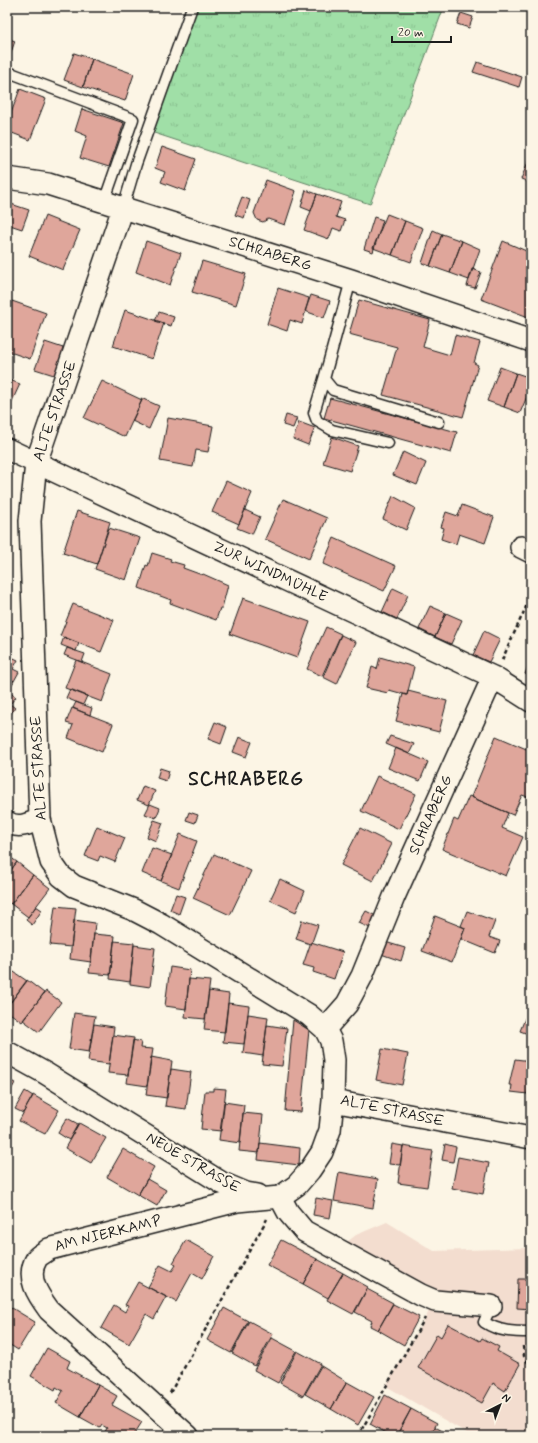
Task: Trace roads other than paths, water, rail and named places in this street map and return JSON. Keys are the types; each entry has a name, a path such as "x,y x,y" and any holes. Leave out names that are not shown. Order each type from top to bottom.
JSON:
{"street":[{"name":"SCHRABERG","path":"7,178 48,184 351,280 531,341"},
{"name":"ALTE STRASSE","path":"114,205 36,462 30,520 40,819 51,862 61,876 74,886 134,910 161,924 309,1015 325,1030 331,1041 334,1060 333,1101 531,1138"},
{"name":"ZUR WINDMÜHLE","path":"7,449 494,677 531,701"},
{"name":"SCHRABERG","path":"325,1030 347,1004 362,976 394,897 494,677"},
{"path":"7,822 13,826 27,825 40,819"},
{"name":"NEUE STRASSE","path":"7,1052 222,1182 246,1193 280,1197"},
{"path":"333,1101 330,1130 322,1152 296,1185 280,1197 288,1212 304,1231 394,1281 435,1301 491,1306"},
{"name":"AM NIERKAMP","path":"188,1436 49,1310 36,1293 32,1275 37,1258 49,1249 229,1203 280,1197"}],"lane":[{"path":"114,205 136,164 192,7"},
{"path":"11,73 133,119 114,205"},
{"path":"351,280 314,413 317,421 332,430 388,443"},
{"path":"324,379 333,390 439,422"},
{"path":"491,1306 484,1322 493,1328 531,1332"}],"district":[{"name":"SCHRABERG","path":"246,779"}]}
